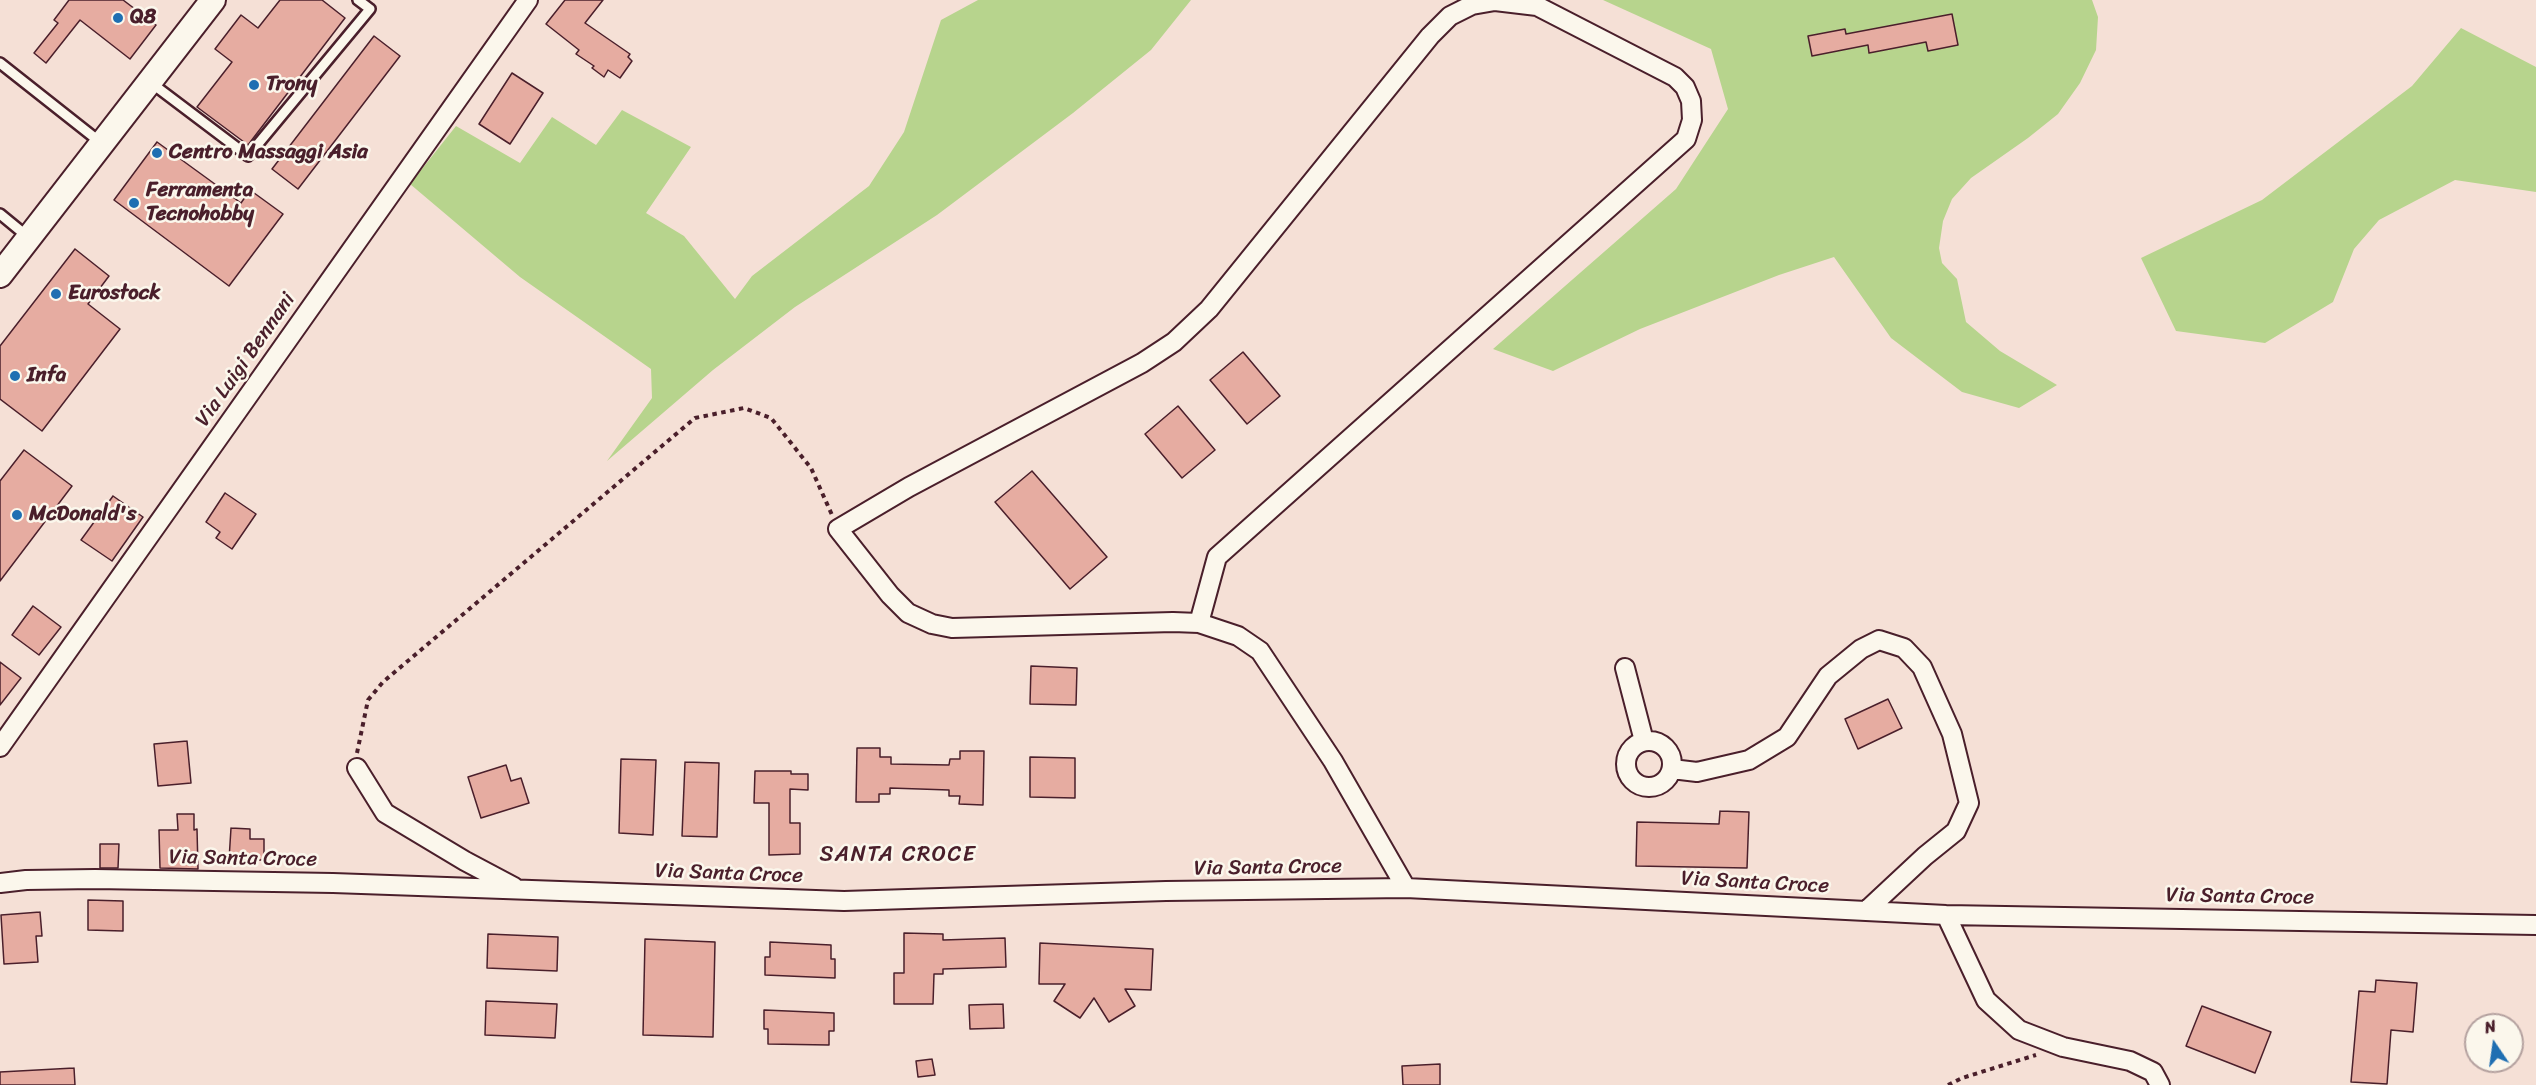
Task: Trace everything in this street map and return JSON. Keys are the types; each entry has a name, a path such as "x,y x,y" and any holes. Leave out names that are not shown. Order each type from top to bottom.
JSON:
{"main road":[{"path":"0,275 213,0"}],"street":[{"name":"Via Luigi Bennani","path":"0,747 528,0"},
{"path":"1199,623 1217,557 1686,139 1692,120 1691,101 1684,87 1675,77 1537,6 1495,1 1472,5 1450,16 1430,36 1209,309 1174,342 1142,363 909,487 838,529 890,595 908,613 932,624 952,628 1199,623 1238,636 1260,651 1332,760 1406,888"},
{"path":"1672,769 1697,772 1749,760 1787,737 1828,676 1861,649 1879,640 1905,648 1922,667 1953,734 1969,803 1956,831 1925,856 1866,911"},
{"path":"1625,668 1644,741"},
{"path":"1644,741 1659,743 1670,754 1672,769 1664,782 1658,786 1642,786 1630,778 1627,771 1627,756 1631,749 1644,741"},
{"path":"357,768 385,813 465,861 518,889"},
{"path":"1373,889 1389,860"},
{"name":"Via Santa Croce","path":"0,884 26,880 95,879 518,889 844,901 1166,891 1406,888 1946,915 2536,925"},
{"path":"1946,915 1986,1000 2019,1030 2063,1047 2130,1061 2152,1072 2160,1085"}],"lane":[{"path":"150,82 248,156 370,9 358,0"},
{"path":"0,63 102,144"},
{"path":"0,214 28,237"}],"path":[{"path":"357,768 358,749 369,700 383,682 695,418 744,408 771,418 811,468 838,529"},
{"path":"1948,1085 1962,1078 2063,1047"}],"green space":[{"path":"978,0 1191,0 1151,50 1073,113 937,215 795,307 713,370 607,461 652,398 651,369 520,277 410,184 456,126 520,163 552,117 596,145 622,110 691,147 646,213 684,236 735,299 752,276 869,186 904,132 941,20"},
{"path":"1603,0 2092,0 2098,17 2096,50 2080,83 2058,114 1971,178 1952,199 1943,221 1939,248 1942,263 1957,279 1966,322 2000,351 2057,385 2019,408 1962,392 1891,338 1834,257 1779,275 1640,329 1553,371 1493,349 1676,189 1728,109 1711,49"},
{"path":"2461,28 2536,67 2536,192 2455,180 2379,220 2354,249 2333,302 2265,343 2176,331 2141,258 2262,200 2412,86"}],"building":[{"path":"69,0 123,0 156,25 130,59 80,20 46,63 34,53 58,23 54,20"},
{"name":"Trony","path":"280,0 322,0 345,18 248,145 197,107 232,62 215,49 241,15 258,28"},
{"path":"565,0 603,0 585,23 630,54 628,57 632,61 620,78 608,70 604,77 592,68 594,66 576,54 579,50 546,24"},
{"path":"1952,14 1958,45 1928,51 1926,42 1869,53 1868,45 1812,56 1808,36 1845,29 1846,34"},
{"path":"374,36 400,56 298,189 272,169"},
{"path":"512,73 543,93 510,144 479,124"},
{"path":"157,142 241,203 250,190 283,214 229,286 114,200"},
{"path":"75,249 109,276 88,304 120,329 42,431 0,399 0,346"},
{"path":"1243,352 1280,396 1247,424 1210,380"},
{"path":"1178,406 1215,450 1182,478 1145,434"},
{"path":"24,450 72,486 0,581 0,481"},
{"path":"1032,471 1107,557 1070,589 995,502"},
{"path":"225,493 256,514 232,549 216,538 220,532 206,522"},
{"path":"113,496 143,517 112,561 81,540"},
{"path":"33,606 61,627 39,655 12,635"},
{"path":"0,662 21,678 0,705"},
{"path":"1031,666 1077,668 1076,705 1030,704"},
{"path":"1888,699 1902,728 1858,749 1845,719"},
{"path":"187,741 191,783 158,786 154,744"},
{"path":"857,748 880,748 880,757 891,757 891,764 949,765 950,759 960,759 960,751 984,751 983,805 959,804 960,796 949,796 949,790 890,788 890,794 879,794 879,802 856,802"},
{"path":"1030,757 1075,758 1075,798 1030,797"},
{"path":"621,759 656,760 653,835 619,833"},
{"path":"685,762 719,763 717,837 682,836"},
{"path":"506,765 511,781 521,778 529,803 481,818 468,777"},
{"path":"755,771 791,771 791,774 808,774 808,790 790,789 790,823 800,823 800,854 769,855 769,803 754,803"},
{"path":"1720,811 1749,812 1747,868 1636,866 1637,822 1719,824"},
{"path":"177,814 194,814 194,830 197,829 198,869 160,868 159,830 178,830"},
{"path":"231,828 250,829 250,839 264,839 264,860 229,860"},
{"path":"100,844 119,844 118,868 100,868"},
{"path":"88,900 123,901 123,931 88,930"},
{"path":"40,912 42,936 36,936 38,962 4,964 1,915"},
{"path":"904,933 943,934 943,940 1005,938 1006,967 943,969 943,974 934,974 933,1004 894,1004 894,973 904,973"},
{"path":"488,934 558,937 557,971 487,968"},
{"path":"645,939 715,942 713,1037 643,1035"},
{"path":"770,942 831,945 831,959 835,959 835,978 765,975 765,957 770,957"},
{"path":"1040,943 1153,949 1151,990 1125,989 1135,1006 1109,1022 1094,998 1080,1018 1054,1001 1065,984 1039,984"},
{"path":"2376,980 2417,983 2413,1032 2391,1030 2387,1084 2351,1082 2359,991 2375,992"},
{"path":"486,1001 557,1004 555,1038 485,1035"},
{"path":"1003,1004 1004,1028 970,1029 969,1005"},
{"path":"2202,1006 2271,1032 2255,1073 2186,1046"},
{"path":"764,1010 834,1013 834,1031 829,1031 829,1045 768,1044 768,1029 764,1029"},
{"path":"932,1059 935,1075 918,1077 916,1061"},
{"path":"1440,1064 1440,1085 1403,1085 1402,1066"},
{"path":"74,1068 75,1085 0,1085 0,1072"}],"place":[{"name":"Q8","path":"118,18"},
{"name":"Trony","path":"254,85"},
{"name":"Centro Massaggi Asia","path":"157,153"},
{"name":"Ferramenta Tecnohobby","path":"134,203"},
{"name":"Eurostock","path":"56,294"},
{"name":"Infa","path":"15,376"},
{"name":"McDonald's","path":"17,515"}],"district":[{"name":"SANTA CROCE","path":"898,855"}]}
